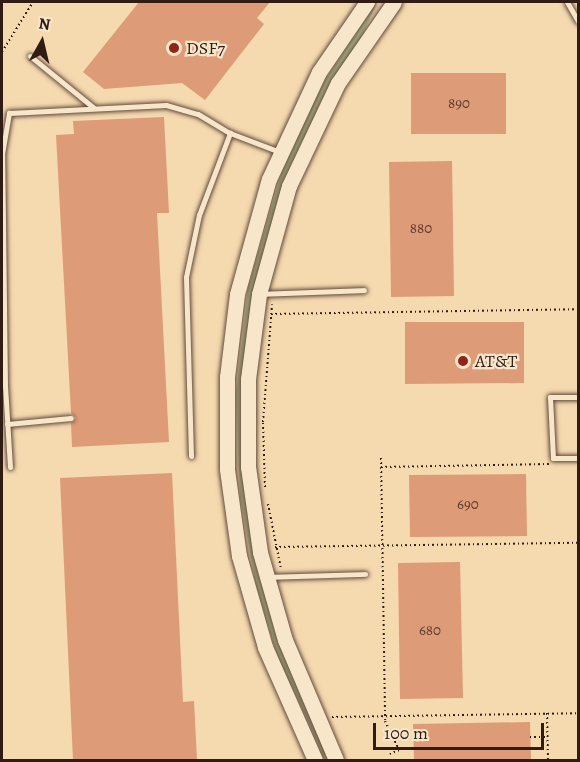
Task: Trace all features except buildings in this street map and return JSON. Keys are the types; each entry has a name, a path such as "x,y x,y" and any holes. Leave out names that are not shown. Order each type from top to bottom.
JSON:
{"main road":[{"path":"315,760 281,689 250,601 239,556 227,461 227,377 237,294 256,217 280,152 320,72 367,2"},
{"path":"336,760 285,640 266,577 253,509 247,423 248,379 266,294 276,223 303,151 338,82 394,2"}],"lane":[{"path":"567,2 579,21"},
{"path":"30,56 94,108"},
{"path":"10,467 6,424 2,154 9,113 166,105 198,114 230,133 280,152"},
{"path":"191,456 186,277 199,214 230,133"},
{"path":"266,294 364,290"},
{"path":"579,397 550,397 553,458 579,458"},
{"path":"6,424 71,418"},
{"path":"266,577 365,574"}],"path":[{"path":"2,52 33,2"},
{"path":"265,491 263,422 271,314 266,294"},
{"path":"271,314 579,309"},
{"path":"381,458 385,717 399,750 390,754"},
{"path":"381,467 552,464"},
{"path":"267,502 282,575"},
{"path":"275,547 579,543"},
{"path":"547,713 548,760"},
{"path":"317,718 579,713"},
{"path":"530,737 547,737"}],"green space":[{"path":"377,2 257,283 251,521 332,760 327,760 278,658 256,585 240,497 236,394 248,288 282,171 321,86"}],"place":[{"name":"DSF7","path":"174,48"},
{"name":"AT&T","path":"463,361"}]}
